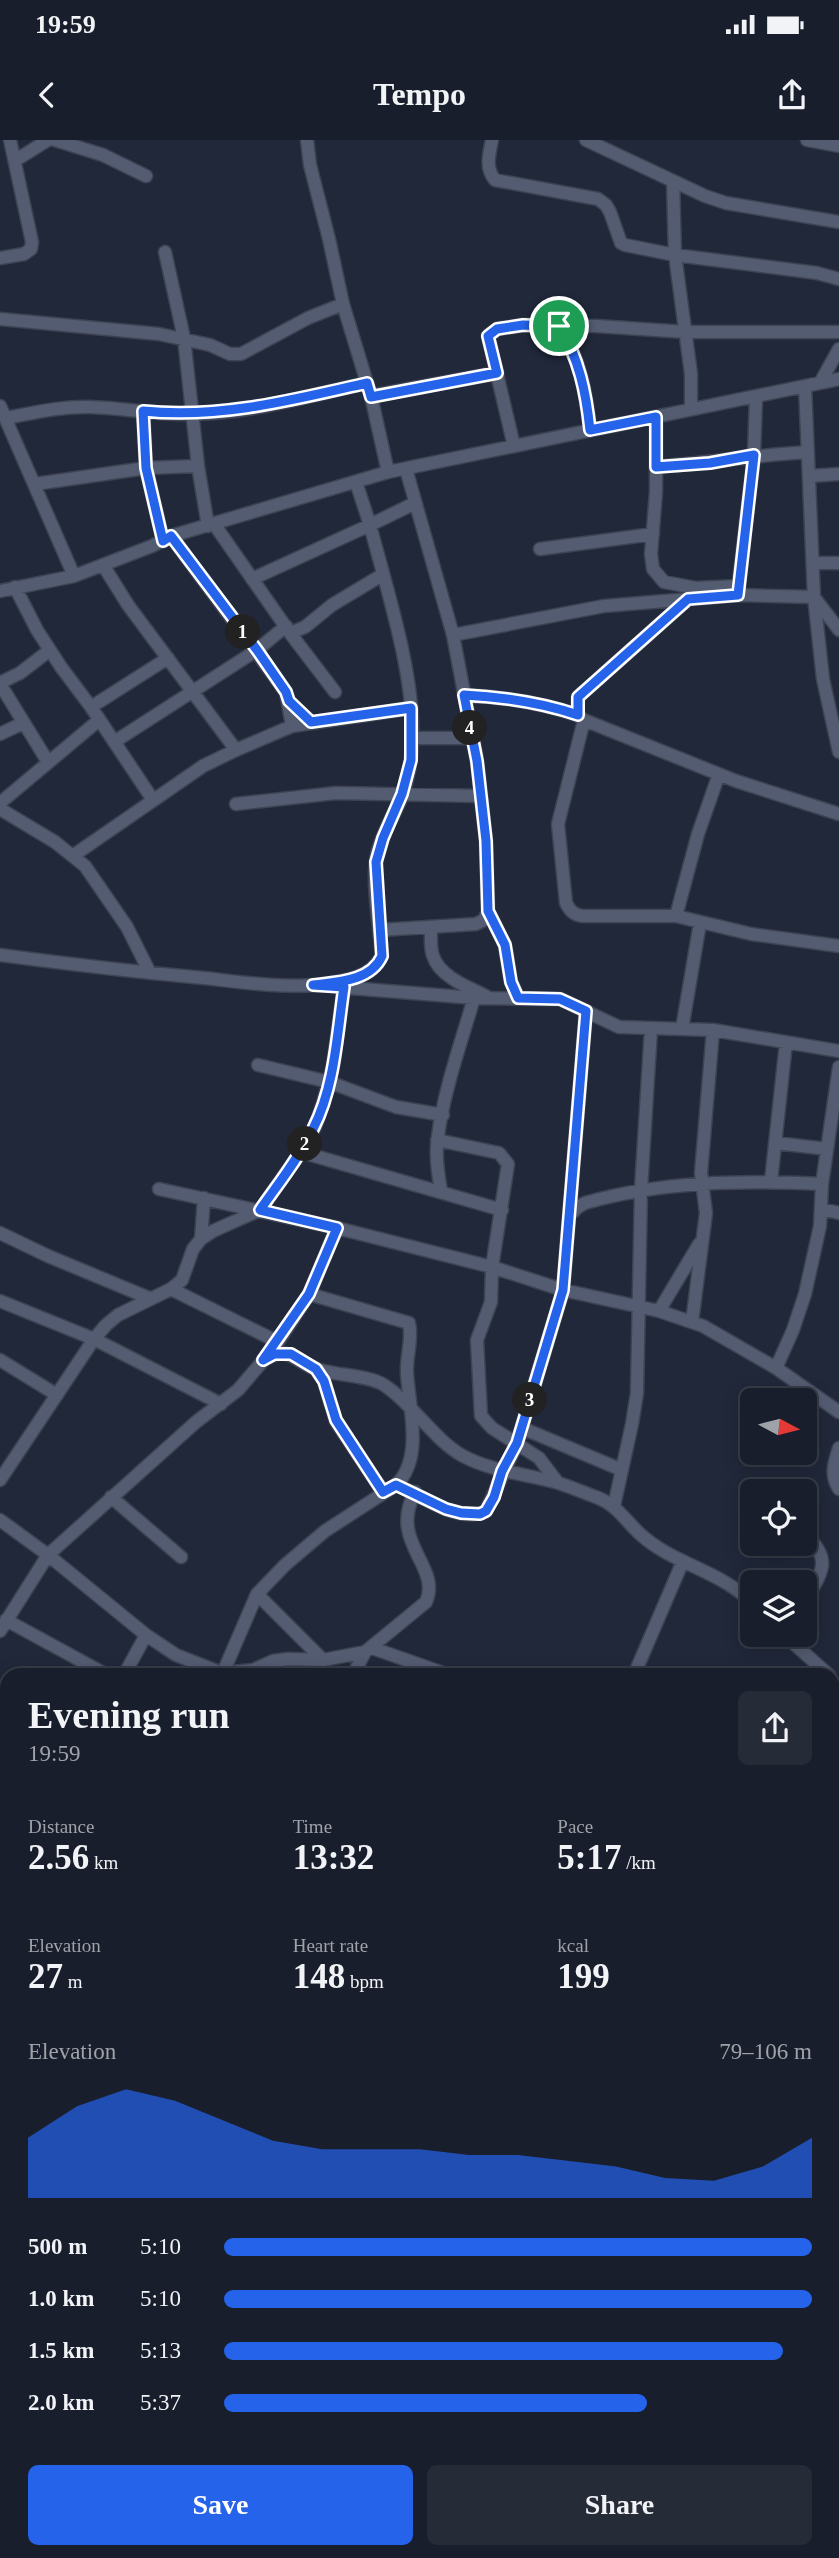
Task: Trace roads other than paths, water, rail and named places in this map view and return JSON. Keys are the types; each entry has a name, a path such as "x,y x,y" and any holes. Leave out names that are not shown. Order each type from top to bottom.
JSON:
{"street":[{"path":"0,258 24,254 31,249 32,242 10,140"},
{"path":"16,159 48,140"},
{"path":"55,140 103,155 146,176"},
{"path":"307,140 310,165 343,304 371,397 388,472"},
{"path":"492,140 489,174 495,180 598,199 610,212 621,243 675,256 817,273 839,279"},
{"path":"586,140 726,203 839,222"},
{"path":"807,140 839,146"},
{"path":"673,181 675,256 691,374 691,409"},
{"path":"165,252 184,338 198,466 211,525 335,692"},
{"path":"0,319 184,338 230,354 240,354 308,318 343,304"},
{"path":"514,446 488,336 491,331 523,325 686,332 839,332"},
{"path":"559,326 580,371 590,430"},
{"path":"820,383 839,349"},
{"path":"371,397 497,373"},
{"path":"0,591 74,576 167,538 388,472 839,379"},
{"path":"74,576 3,412 89,407 192,415 286,401 367,383"},
{"path":"805,386 814,597 823,679 839,752"},
{"path":"738,590 754,455 756,397"},
{"path":"143,411 146,468 167,538 257,650 286,692 292,726"},
{"path":"656,417 651,554 653,569 664,582 696,589 814,597 839,630"},
{"path":"656,467 710,463 754,455 808,452"},
{"path":"35,484 146,468 198,466"},
{"path":"406,469 453,635 481,796 486,841 488,911 505,945 511,982 518,998"},
{"path":"810,476 839,474"},
{"path":"313,985 338,982 366,974 377,967 382,956 376,880 377,854 402,794 411,760 411,708 401,651 370,524 356,482"},
{"path":"252,579 415,503"},
{"path":"540,549 653,534"},
{"path":"814,564 839,563"},
{"path":"103,565 128,605 236,750"},
{"path":"114,742 270,639 293,637 332,605 382,575"},
{"path":"15,587 50,650 153,800"},
{"path":"453,635 604,606 688,599 738,590"},
{"path":"688,599 578,697 581,736 558,824 566,904 576,915 676,916 751,934 839,946"},
{"path":"654,602 659,624"},
{"path":"270,639 293,637"},
{"path":"48,762 0,684 20,673 50,650"},
{"path":"91,707 168,658"},
{"path":"464,695 510,698 547,705 719,774 839,814"},
{"path":"289,701 311,722"},
{"path":"74,855 202,766 236,750 292,726 411,708"},
{"path":"0,803 99,720"},
{"path":"0,734 23,723"},
{"path":"581,736 598,726"},
{"path":"412,738 472,738"},
{"path":"676,916 698,834 719,774"},
{"path":"236,804 336,793 481,796"},
{"path":"0,809 74,855 85,866 127,927 150,973"},
{"path":"380,930 476,924 484,920 488,911"},
{"path":"682,1029 700,923"},
{"path":"431,927 432,954 439,966 482,997"},
{"path":"0,955 224,981 482,997 560,999 619,1027 713,1030 839,1051"},
{"path":"441,1191 437,1140 482,997 511,982"},
{"path":"0,1480 106,1325 118,1315 171,1289 182,1280 193,1249 201,1239 260,1210 301,1152 315,1127 329,1082 344,987"},
{"path":"396,1485 446,1509 480,1514 486,1511 494,1497 502,1471 517,1443 563,1290 586,1011"},
{"path":"614,1506 637,1393 641,1189 651,1029"},
{"path":"691,1322 706,1213 701,1173 713,1030"},
{"path":"771,1181 786,1044"},
{"path":"258,1065 329,1082 396,1107 443,1115"},
{"path":"776,1368 805,1294 820,1226 822,1184 839,1068"},
{"path":"437,1140 499,1153 508,1164 492,1268 491,1302 477,1340 481,1416 492,1428 539,1458 558,1483"},
{"path":"776,1143 827,1149"},
{"path":"301,1152 502,1210"},
{"path":"570,1215 585,1203 641,1189 771,1181 822,1184"},
{"path":"159,1189 337,1228 492,1268 563,1290 659,1311 703,1326 776,1368 839,1412"},
{"path":"201,1239 204,1198"},
{"path":"821,1209 839,1213"},
{"path":"92,1668 3,1626 48,1555 196,1422 237,1390 263,1360 309,1294 337,1228"},
{"path":"0,1233 149,1298"},
{"path":"659,1311 703,1237"},
{"path":"171,1289 278,1342"},
{"path":"225,1668 257,1594 285,1565 325,1531 396,1485 406,1475 409,1465 412,1434 407,1372 411,1331 409,1323 309,1294"},
{"path":"0,1301 94,1339 221,1404"},
{"path":"263,1360 274,1354 291,1354 316,1369 383,1384 464,1457 502,1471 558,1483 614,1506 639,1533 672,1557 724,1580 740,1591"},
{"path":"0,1360 57,1395"},
{"path":"316,1369 324,1381 336,1420 383,1492"},
{"path":"522,1427 622,1470"},
{"path":"839,1448 833,1467 835,1483 839,1489"},
{"path":"357,1668 369,1650 393,1627 426,1602 429,1595 429,1580 407,1531 407,1507 415,1492"},
{"path":"111,1497 181,1557"},
{"path":"0,1520 48,1555 146,1635 176,1655 207,1668"},
{"path":"817,1549 821,1554 823,1566 817,1578"},
{"path":"637,1668 683,1561"},
{"path":"257,1594 323,1660"},
{"path":"128,1668 146,1635"},
{"path":"798,1647 821,1668"},
{"path":"257,1668 288,1658 323,1660 369,1650 427,1668"}]}
